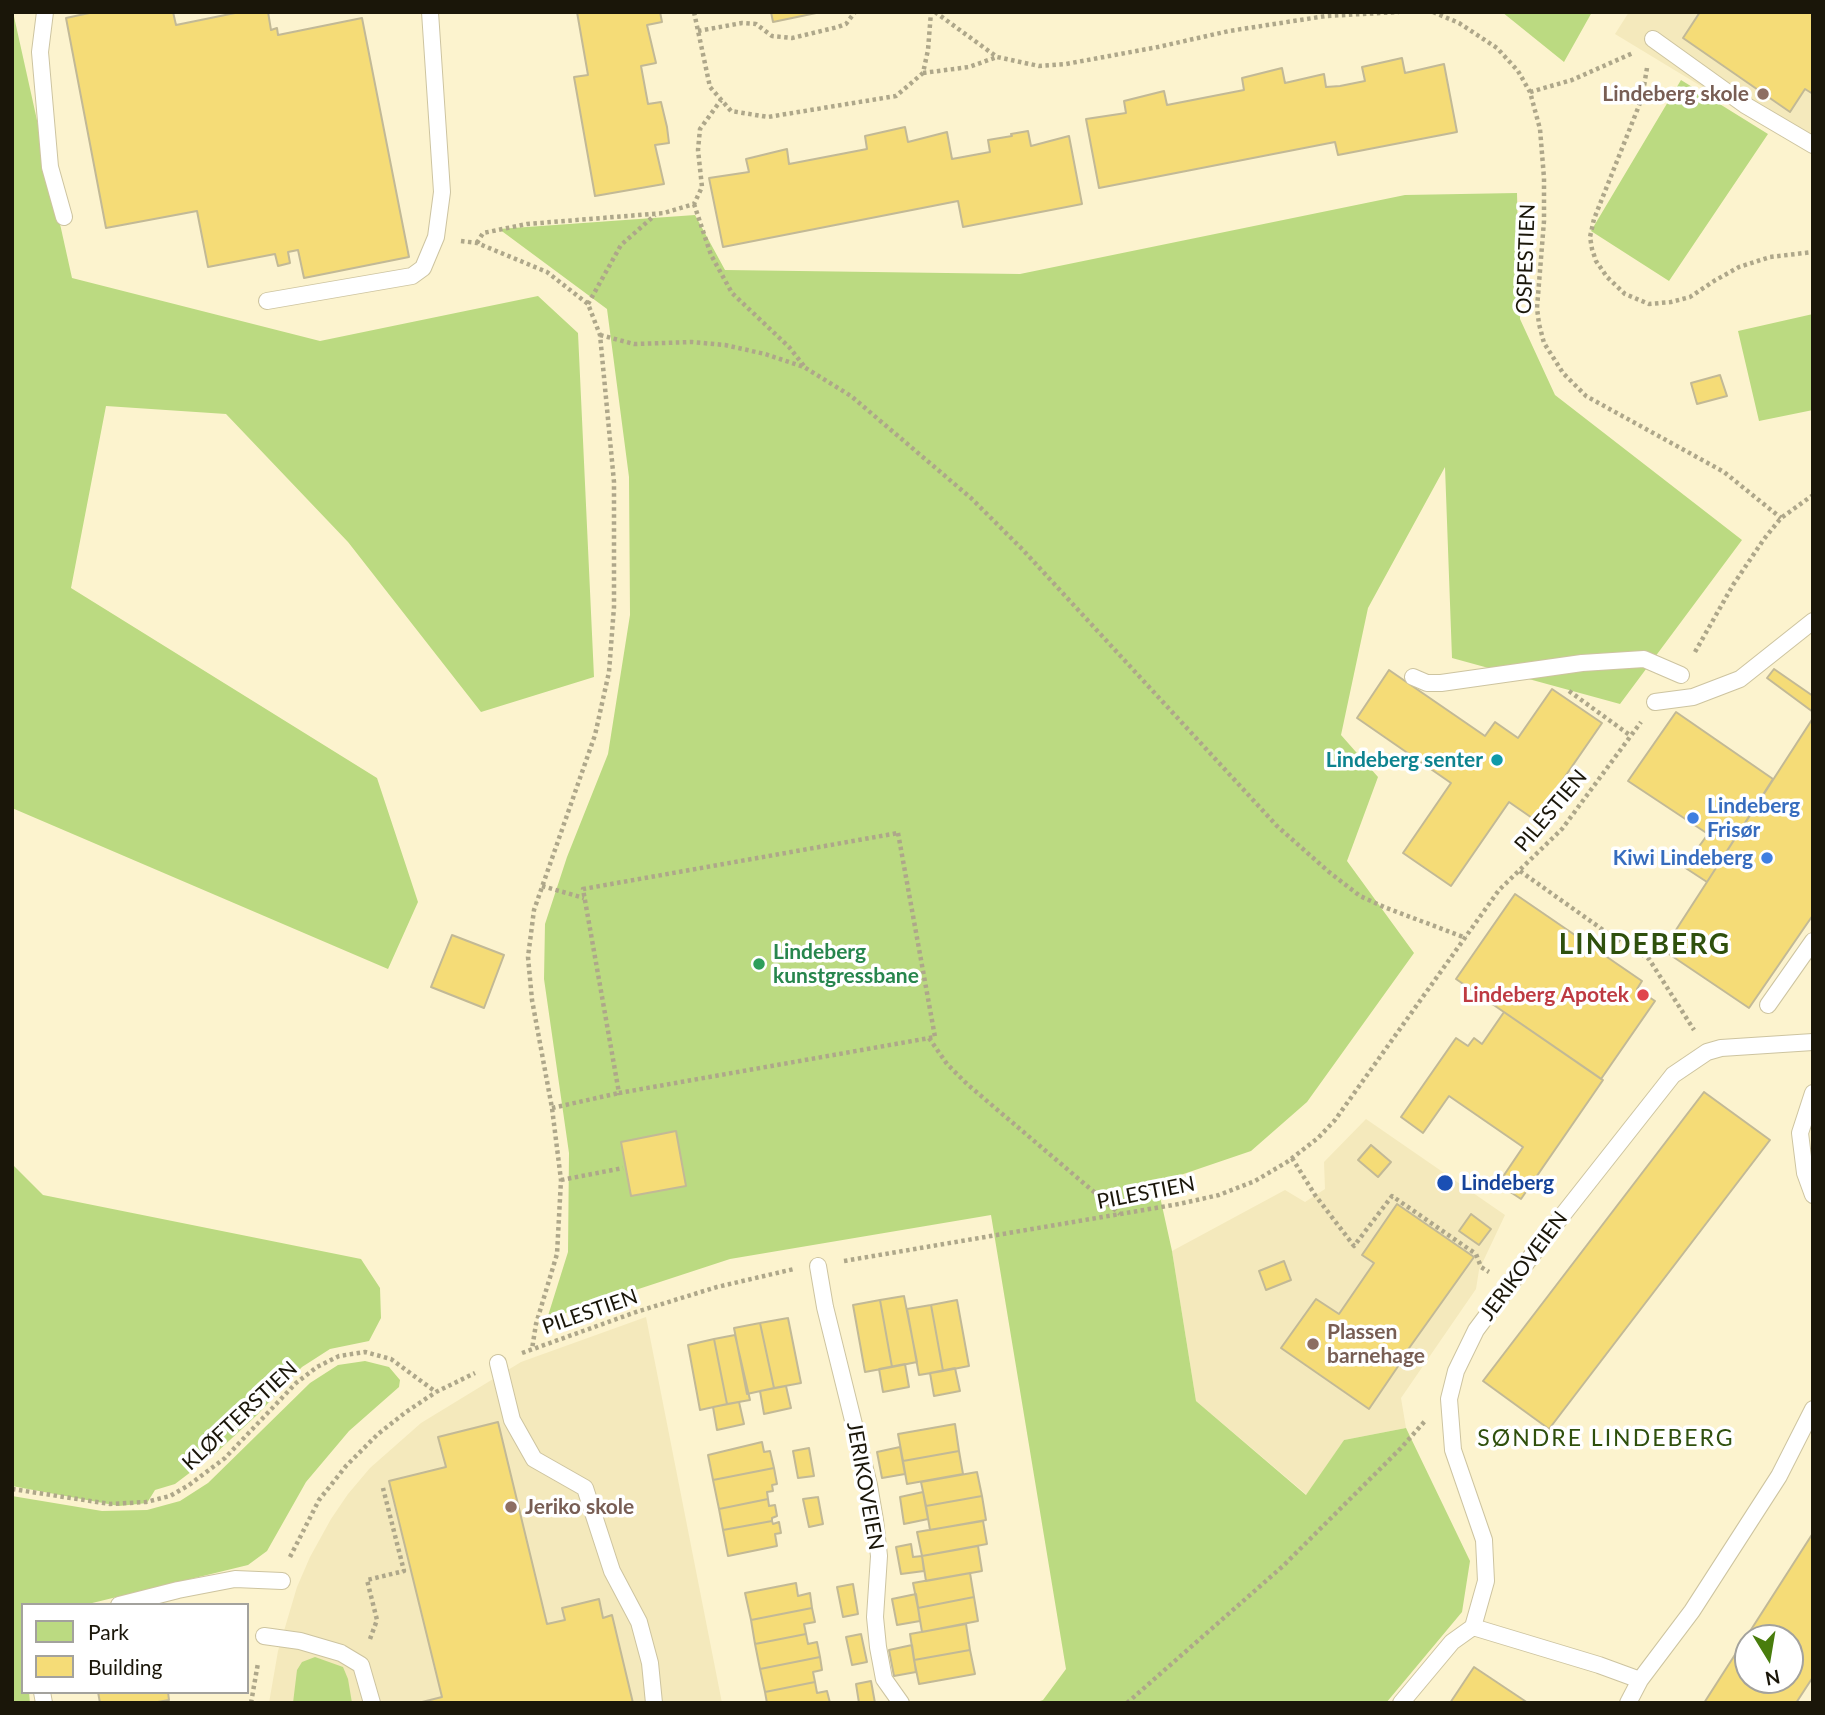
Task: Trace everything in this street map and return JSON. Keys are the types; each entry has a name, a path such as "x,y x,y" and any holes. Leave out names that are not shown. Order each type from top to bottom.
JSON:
{"lane":[{"path":"45,12 40,52 50,167 64,217"},
{"path":"267,301 412,276 423,268 436,237 442,192 430,12"},
{"path":"1653,39 1745,105 1813,145"},
{"path":"1656,702 1693,697 1740,679 1813,621"},
{"path":"1413,677 1427,683 1441,683 1582,663 1644,659 1681,675"},
{"path":"1768,1005 1813,941"},
{"name":"JERIKOVEIEN","path":"1473,1627 1486,1581 1485,1540 1453,1450 1449,1399 1456,1371 1476,1330 1673,1075 1707,1052 1721,1048 1813,1042"},
{"path":"1813,1093 1800,1133 1805,1173 1813,1195"},
{"name":"JERIKOVEIEN","path":"818,1266 825,1307 869,1485 875,1520 879,1556 875,1617 880,1658 884,1679 901,1703"},
{"path":"498,1363 512,1420 534,1459 584,1488 612,1571 639,1622 650,1663 654,1703"},
{"path":"1628,1703 1640,1680 1692,1611 1772,1488 1813,1409"},
{"path":"127,1603 236,1579 282,1581"},
{"path":"1401,1703 1452,1642 1473,1627 1640,1680"},
{"path":"264,1636 300,1641 341,1653 361,1665 372,1703"}],"path":[{"path":"694,12 710,87 731,111 768,117 896,96 923,73 969,67 997,57"},
{"path":"698,31 742,23 756,24 772,36 792,38 846,24 855,12"},
{"path":"923,73 933,12 997,57 1039,66 1066,64 1241,29 1326,16 1399,12"},
{"name":"OSPESTIEN","path":"1433,12 1459,23 1497,48 1518,71 1530,92 1540,129 1543,155 1544,221 1537,308 1544,342 1563,373 1586,396 1724,472 1781,518"},
{"path":"1530,92 1572,80 1625,58 1653,39"},
{"path":"1653,39 1642,98 1594,219 1590,237 1596,261 1607,277 1625,294 1649,304 1671,302 1690,297 1738,268 1770,257 1813,252"},
{"path":"721,100 700,129 698,150 702,187 694,204 711,255 726,284 752,313 789,347 804,367"},
{"path":"477,243 483,233 527,224 656,214 694,204"},
{"path":"588,304 621,245 656,214"},
{"path":"436,237 477,243 547,272 588,304 600,335 614,482 616,544 609,672 595,735 534,911 528,957 532,1000 552,1108 561,1180 557,1254 536,1324 532,1349"},
{"path":"600,335 634,344 692,342 725,345 765,354 804,367 851,396 971,498 1023,550 1277,825 1329,872 1360,896 1466,938"},
{"path":"1681,675 1733,585 1781,518 1813,495"},
{"path":"1560,686 1631,736"},
{"name":"PILESTIEN","path":"282,1581 293,1549 313,1512 346,1466 378,1434 436,1392 498,1363 717,1286 762,1275 1121,1215 1219,1195 1255,1181 1292,1158 1318,1138 1335,1120 1499,890 1562,829 1656,702"},
{"path":"552,1108 619,1093 934,1037 898,833 583,889 619,1093"},
{"path":"1520,871 1649,960 1707,1052"},
{"path":"542,886 584,898"},
{"path":"1602,953 1613,937"},
{"path":"929,1038 947,1065 967,1084 1121,1215"},
{"path":"1292,1158 1315,1195 1354,1246 1392,1196 1476,1254 1481,1267 1509,1285"},
{"path":"561,1180 623,1168"},
{"name":"KLØFTERSTIEN","path":"12,1489 110,1504 146,1502 170,1496 225,1458 296,1383 317,1367 339,1356 365,1352 391,1359 436,1392"},
{"path":"1127,1703 1283,1566 1401,1448 1435,1409 1449,1399"},
{"path":"377,1619 367,1580 404,1571 383,1488"},
{"path":"251,1703 264,1636"}],"shaded area":[{"name":"Lindeberg skole","path":"1629,12 1813,12 1813,154 1615,34"},
{"name":"Plassen barnehage","path":"1366,1119 1505,1215 1479,1270 1476,1289 1401,1398 1406,1428 1344,1440 1307,1495 1196,1401 1172,1251 1285,1190 1305,1202 1325,1189 1324,1162"},
{"name":"Jeriko skole","path":"646,1317 722,1703 269,1703 278,1651 297,1587 331,1519 370,1468 421,1423 521,1362"}],"green space":[{"path":"13,12 72,278 320,341 538,296 578,333 594,677 481,712 348,542 226,414 106,406 71,588 377,778 418,902 388,969 12,808"},
{"path":"1502,12 1592,12 1564,62"},
{"path":"1681,80 1768,134 1669,281 1591,231"},
{"path":"1517,193 1520,319 1555,395 1742,540 1620,704 1452,658 1445,467 1368,608 1341,735 1378,777 1347,861 1414,953 1307,1102 1251,1151 1157,1183 1172,1251 1196,1401 1306,1495 1344,1440 1406,1428 1470,1561 1462,1612 1386,1703 1033,1703 1043,1700 1066,1669 991,1215 730,1259 547,1319 568,1252 569,1153 544,979 545,924 567,857 608,754 630,615 629,477 607,309 499,229 695,215 725,270 1020,274 1405,195"},
{"path":"1813,314 1813,410 1759,421 1738,331"},
{"path":"12,1164 43,1195 361,1259 380,1288 381,1318 369,1341 330,1349 302,1367 257,1415 217,1452 175,1484 155,1490 147,1503 119,1506 12,1486"},
{"path":"365,1361 389,1367 400,1380 399,1387 349,1431 306,1482 267,1551 248,1565 92,1603 21,1603 21,1694 29,1694 30,1703 12,1703 12,1496 102,1511 147,1510 180,1501 208,1483 310,1383 338,1365"},
{"path":"315,1657 343,1667 352,1703 293,1703 297,1670 302,1662"}],"building":[{"path":"94,12 173,12 176,25 240,12 268,12 271,30 277,28 278,35 362,18 409,257 304,278 298,250 288,252 290,263 278,266 275,254 208,267 197,211 106,228 66,18"},
{"path":"577,12 660,12 662,22 647,25 656,63 641,66 648,104 661,102 667,127 669,143 655,145 664,184 595,196 574,77 588,75"},
{"path":"771,12 821,12 773,22"},
{"path":"1700,12 1813,12 1813,94 1805,89 1790,112 1683,38"},
{"path":"1402,58 1405,73 1444,64 1457,132 1338,155 1335,142 1099,188 1086,119 1126,113 1124,101 1164,91 1167,105 1244,90 1242,78 1282,68 1285,83 1324,74 1326,87 1340,86 1365,81 1362,67"},
{"path":"905,127 908,142 947,132 952,159 990,152 988,140 1012,136 1011,134 1028,131 1031,146 1069,136 1082,204 963,227 958,201 723,247 709,178 749,172 746,159 787,149 789,164 867,149 865,136"},
{"path":"1720,375 1727,396 1697,404 1691,383"},
{"path":"1774,669 1813,696 1813,712 1767,678"},
{"name":"Lindeberg senter","path":"1389,670 1485,736 1495,722 1518,738 1552,689 1602,723 1535,820 1509,802 1451,886 1403,853 1451,783 1357,718"},
{"path":"1676,712 1773,779 1707,882 1684,867 1708,834 1628,781"},
{"path":"1813,718 1813,915 1749,1008 1663,950"},
{"path":"1515,894 1642,981 1637,989 1655,1001 1601,1079 1456,979"},
{"path":"452,935 504,955 484,1008 431,987"},
{"path":"1504,1012 1603,1080 1521,1199 1498,1184 1523,1147 1449,1096 1423,1133 1401,1117 1456,1038 1468,1046 1474,1038 1482,1044"},
{"path":"1704,1092 1770,1140 1549,1429 1483,1381"},
{"path":"676,1131 686,1186 631,1196 621,1142"},
{"path":"1371,1145 1391,1162 1378,1177 1358,1160"},
{"path":"1397,1204 1474,1257 1369,1409 1281,1348 1316,1299 1339,1314 1374,1263 1362,1255"},
{"path":"1471,1214 1491,1229 1479,1245 1459,1231"},
{"path":"1284,1261 1291,1280 1266,1290 1259,1271"},
{"path":"904,1296 917,1362 892,1367 880,1300"},
{"path":"880,1300 892,1367 865,1372 853,1305"},
{"path":"957,1300 969,1366 943,1371 931,1305"},
{"path":"931,1305 943,1371 919,1375 907,1309"},
{"path":"788,1318 801,1383 774,1388 760,1323"},
{"path":"760,1323 774,1388 747,1394 734,1328"},
{"path":"735,1335 750,1400 727,1404 714,1339"},
{"path":"714,1339 727,1404 700,1410 688,1345"},
{"path":"905,1364 909,1387 883,1392 879,1369"},
{"path":"955,1368 960,1391 934,1396 930,1373"},
{"path":"786,1386 791,1408 764,1414 760,1391"},
{"path":"739,1402 744,1424 717,1430 713,1407"},
{"path":"498,1422 547,1624 565,1620 562,1608 599,1599 603,1618 612,1615 633,1703 418,1703 442,1697 389,1481 446,1467 438,1437"},
{"path":"955,1424 959,1451 903,1461 898,1434"},
{"path":"762,1442 764,1452 770,1451 774,1468 713,1480 708,1455"},
{"path":"900,1447 905,1474 882,1478 877,1452"},
{"path":"809,1448 814,1476 798,1478 793,1451"},
{"path":"959,1451 963,1474 907,1484 903,1461"},
{"path":"774,1468 777,1484 772,1485 773,1491 767,1492 768,1499 719,1509 713,1480"},
{"path":"977,1472 982,1496 926,1506 921,1482"},
{"path":"923,1492 928,1519 904,1524 900,1497"},
{"path":"982,1496 986,1520 930,1530 926,1506"},
{"path":"818,1497 823,1524 809,1527 803,1499"},
{"path":"768,1499 769,1506 775,1505 777,1516 772,1518 772,1521 723,1530 719,1509"},
{"path":"772,1521 773,1524 779,1522 781,1533 775,1534 777,1546 728,1556 723,1530"},
{"path":"983,1521 987,1544 922,1556 917,1532"},
{"path":"1813,1533 1813,1677 1804,1691 1804,1624 1755,1624"},
{"path":"911,1544 913,1557 922,1556 924,1571 901,1574 896,1547"},
{"path":"978,1546 982,1571 926,1581 922,1556"},
{"path":"970,1573 974,1597 918,1608 913,1583"},
{"path":"796,1583 798,1596 810,1593 812,1608 751,1620 745,1593"},
{"path":"853,1584 858,1614 843,1617 837,1587"},
{"path":"916,1594 920,1621 897,1625 892,1599"},
{"path":"974,1597 978,1621 922,1632 918,1608"},
{"path":"812,1608 815,1622 804,1624 806,1634 755,1644 751,1620"},
{"path":"966,1624 970,1650 914,1660 910,1634"},
{"path":"806,1634 808,1644 817,1642 820,1657 760,1669 755,1644"},
{"path":"861,1634 867,1662 852,1665 846,1637"},
{"path":"912,1645 916,1672 894,1676 889,1650"},
{"path":"970,1650 975,1674 919,1684 914,1660"},
{"path":"1734,1656 1734,1694 1802,1694 1796,1703 1704,1703"},
{"path":"820,1657 822,1670 813,1672 815,1682 765,1692 760,1669"},
{"path":"1474,1667 1528,1703 1450,1703"},
{"path":"871,1681 875,1703 859,1703 856,1684"},
{"path":"815,1682 817,1693 827,1691 830,1703 767,1703 765,1692"},
{"path":"98,1694 168,1694 169,1700 152,1703 100,1703"}],"place":[{"name":"Lindeberg skole","path":"1763,94"},
{"name":"Lindeberg senter","path":"1497,760"},
{"name":"Lindeberg Frisør","path":"1693,818"},
{"name":"Kiwi Lindeberg","path":"1767,858"},
{"name":"Lindeberg kunstgressbane","path":"759,964"},
{"name":"Lindeberg Apotek","path":"1643,995"},
{"name":"Lindeberg","path":"1445,1183"},
{"name":"Plassen barnehage","path":"1313,1344"},
{"name":"Jeriko skole","path":"511,1507"}],"district":[{"name":"LINDEBERG","path":"1645,945"},
{"name":"SØNDRE LINDEBERG","path":"1606,1439"}]}
